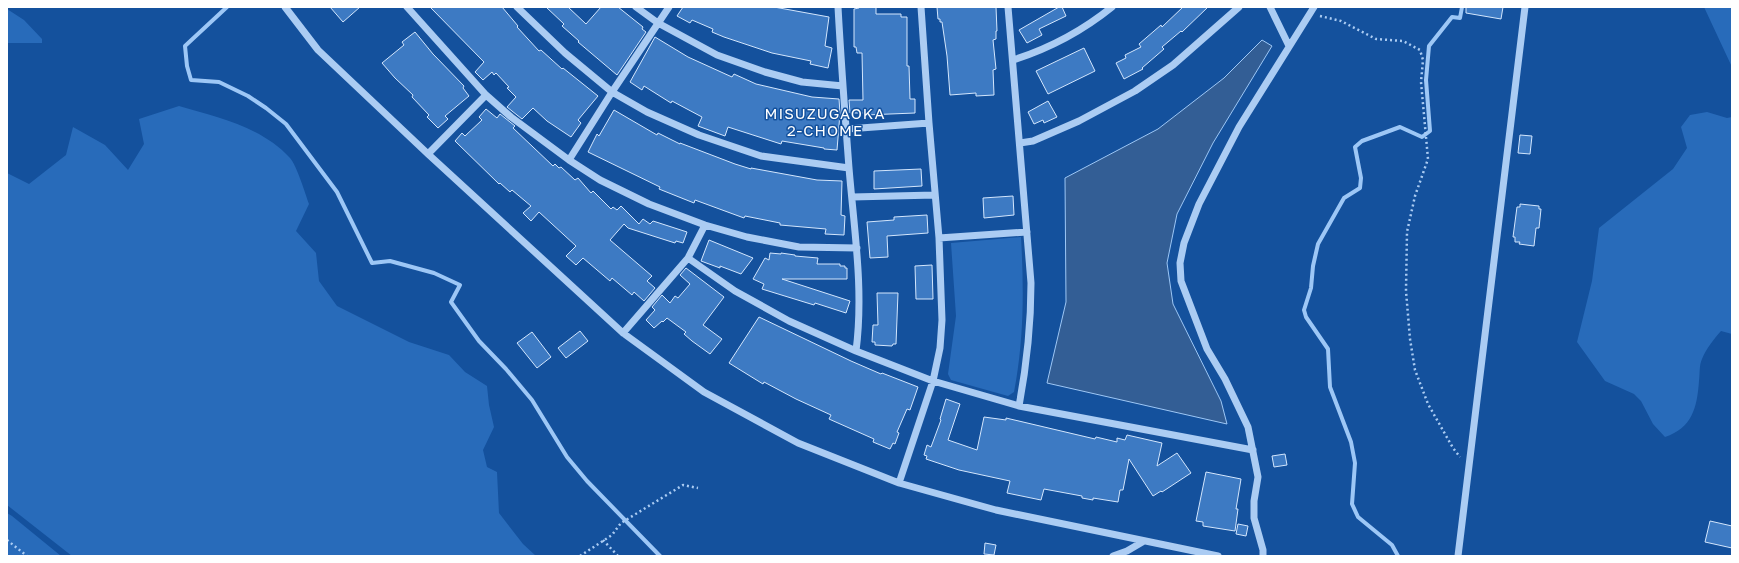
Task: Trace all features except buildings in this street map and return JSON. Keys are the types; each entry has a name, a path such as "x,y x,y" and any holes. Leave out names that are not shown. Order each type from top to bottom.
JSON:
{"street":[{"path":"285,7 318,50 428,154 623,333 711,396 798,443 899,483 996,510 1218,556"},
{"path":"407,7 486,95 511,117 600,180 642,200 705,225 746,237 799,247 857,248"},
{"path":"517,7 565,53 612,92 647,112 699,135 761,156 849,168"},
{"path":"636,7 658,23 718,55 765,72 802,82 843,86"},
{"path":"570,160 612,92 669,7"},
{"path":"838,7 843,86 848,129 849,168 857,248 860,321 856,351"},
{"path":"899,483 933,381 940,348 942,320 939,238 921,7"},
{"path":"1008,7 1031,283 1031,320 1028,360 1019,406"},
{"path":"1013,60 1038,52 1071,37 1112,7"},
{"path":"1020,143 1033,141 1079,121 1135,92 1174,65 1239,7"},
{"path":"1270,7 1289,46"},
{"path":"1263,556 1263,550 1254,518 1254,501 1258,477 1248,427 1225,379 1207,349 1181,281 1180,263 1184,243 1199,204 1239,127 1314,7"},
{"path":"1458,556 1525,7"},
{"path":"428,154 486,95"},
{"path":"848,129 929,123"},
{"path":"852,197 935,195"},
{"path":"623,333 688,258 705,225"},
{"path":"939,238 1027,232"},
{"path":"688,258 735,291 789,321 856,351 933,381 1019,406 1253,450"},
{"path":"1113,556 1127,551 1144,541"}],"path":[{"path":"1310,15 1341,21 1376,39 1403,41 1420,50 1423,60 1421,82 1428,159 1415,196 1407,232 1406,291 1410,339 1415,370 1428,404 1453,448 1469,466"},
{"path":"580,556 612,535 622,523 683,485 698,488"},
{"path":"7,540 26,556"},
{"path":"603,540 618,556"}],"shaded area":[{"path":"1704,7 1732,7 1732,67"},
{"path":"7,9 24,20 42,39 42,43 7,43"},
{"path":"1262,40 1272,46 1213,143 1177,214 1167,263 1173,304 1221,401 1227,424 1047,383 1066,302 1065,178 1158,129 1224,78"},
{"path":"179,106 238,124 253,131 279,147 290,158 298,173 309,204 296,231 316,253 319,281 337,306 409,342 449,355 465,372 487,386 489,405 494,427 483,450 487,467 497,472 499,513 523,544 536,556 72,556 7,505 7,173 29,184 66,155 73,127 105,145 128,170 144,144 139,119"},
{"path":"1707,112 1727,118 1732,117 1732,334 1721,331 1708,348 1700,364 1697,400 1691,416 1681,428 1665,437 1653,424 1641,401 1634,394 1605,381 1577,342 1592,281 1599,228 1673,169 1687,148 1681,127 1690,115"},
{"path":"1021,237 1023,296 1020,353 1014,392 1008,396 951,380 948,374 956,316 951,243"},
{"path":"7,513 12,516 61,556 7,556"}],"waterway":[{"path":"227,7 185,46 187,66 191,80 219,82 248,96 286,124 337,192 372,263 390,261 434,273 460,285 451,302 479,341 506,369 532,400 567,457 587,481 660,556"},
{"path":"1398,556 1392,545 1358,517 1352,504 1355,463 1351,442 1330,387 1328,349 1306,317 1304,310 1311,288 1313,266 1318,244 1344,198 1360,188 1361,178 1355,147 1362,141 1400,127 1422,137 1430,131 1426,80 1429,46 1452,17 1460,18 1462,7"}],"district":[{"name":"MISUZUGAOKA 2-CHOME","path":"825,122"}]}
